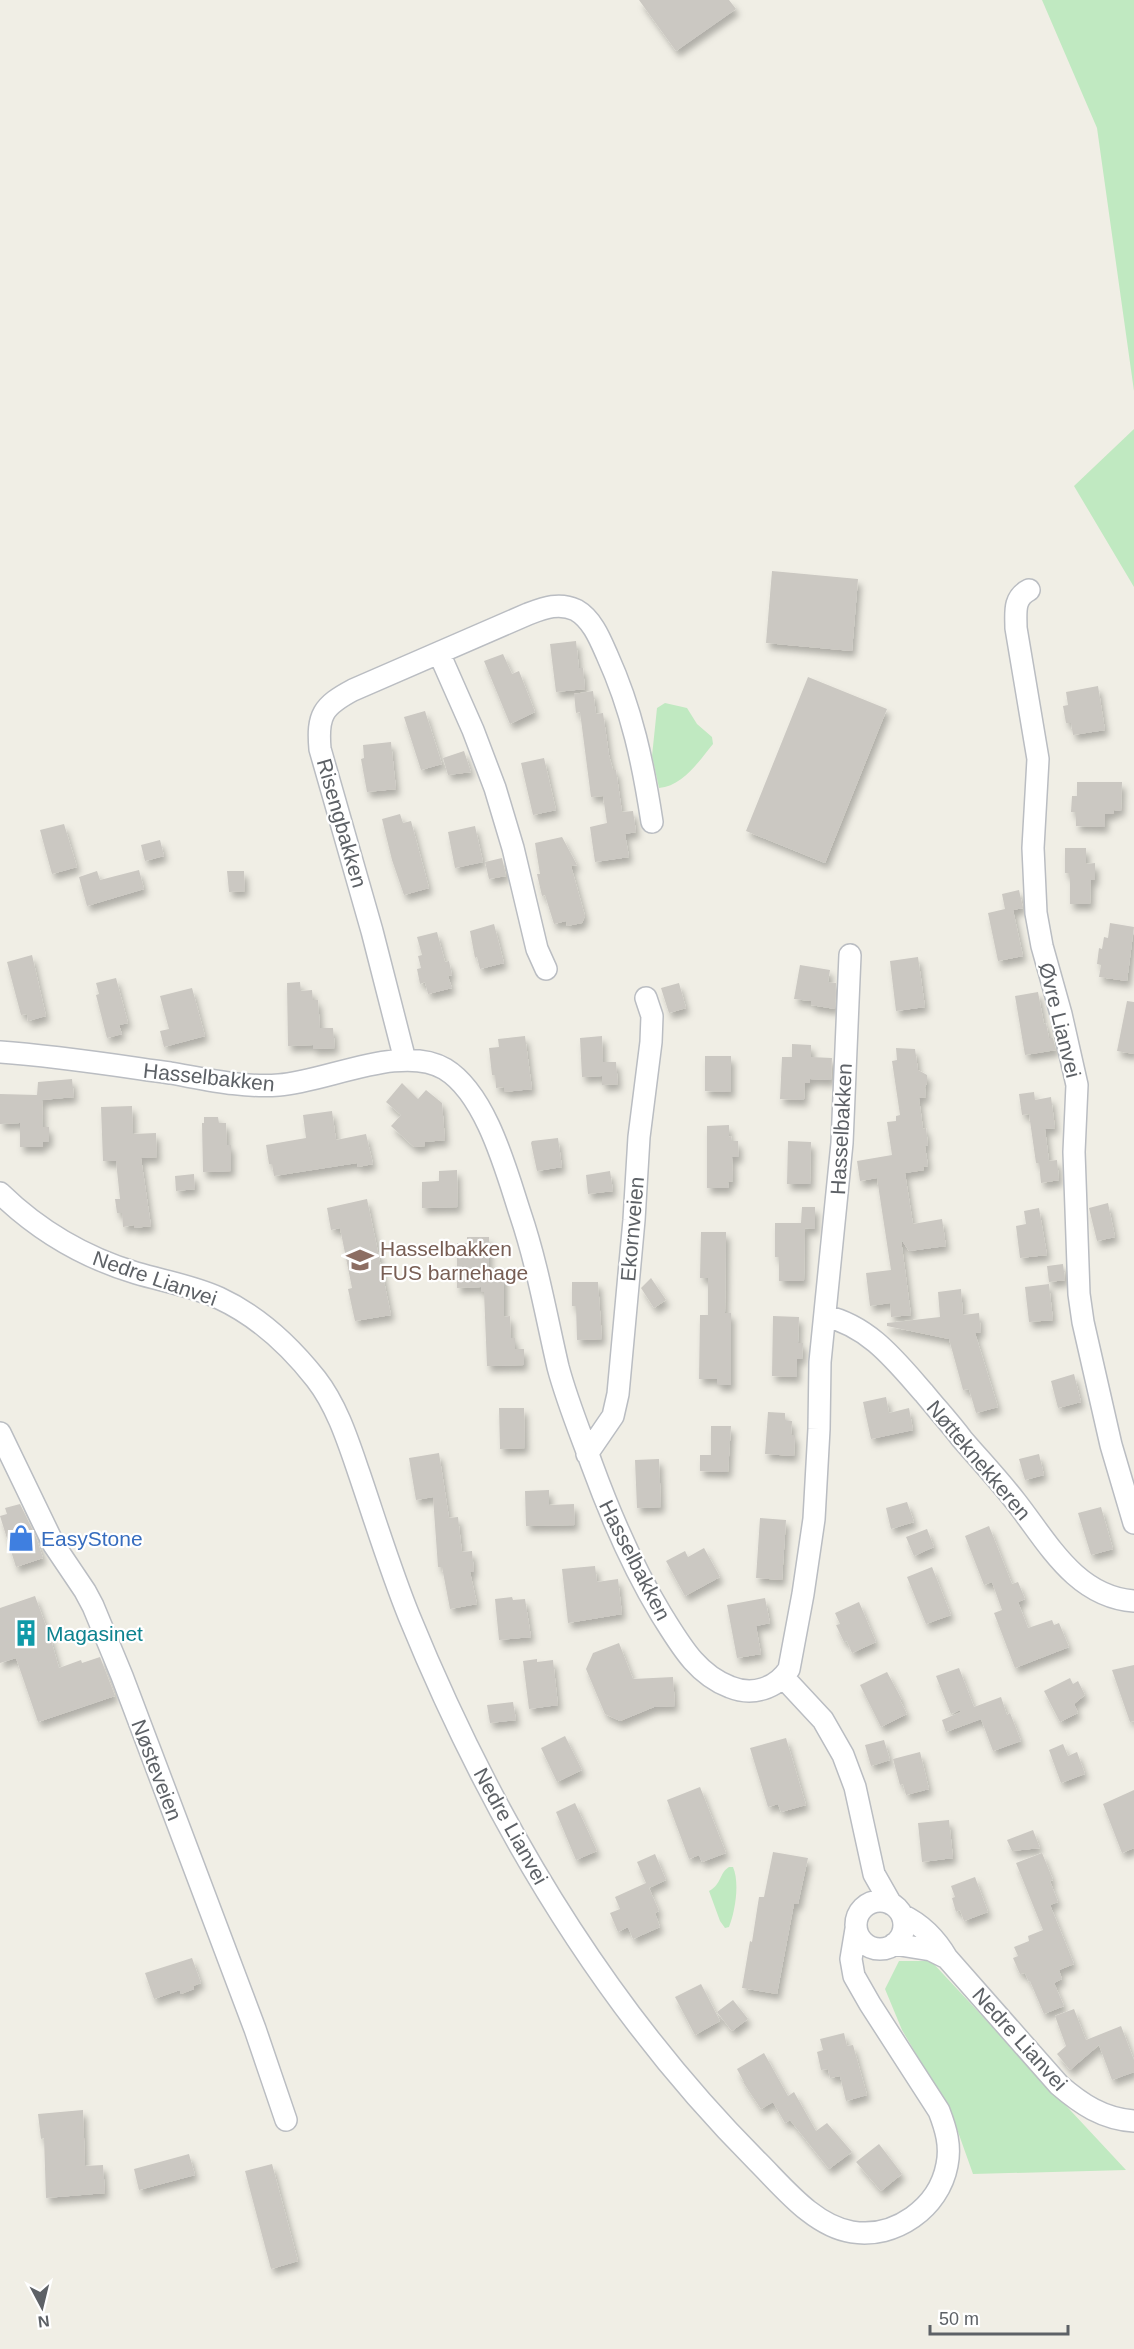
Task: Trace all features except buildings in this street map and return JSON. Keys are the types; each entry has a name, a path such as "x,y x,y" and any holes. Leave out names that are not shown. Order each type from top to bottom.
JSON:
{"street":[{"name":"Øvre Lianvei","path":"1029,590 1021,594 1018,600 1016,628 1038,759 1033,848 1036,913 1042,946 1061,1014 1077,1085 1074,1152 1079,1294 1083,1322 1111,1445 1134,1522"},
{"name":"Risengbakken","path":"405,1060 377,950 320,749 320,720 333,701 353,690 545,608 558,605 578,611 600,639 629,708 652,822"},
{"path":"439,653 473,730 495,788 513,848 537,949 546,969"},
{"name":"Hasselbakken","path":"0,1052 81,1060 238,1083 275,1086 295,1084 382,1063 405,1060 436,1064 454,1075 474,1098 485,1118 523,1222 541,1286 569,1405 612,1520 638,1575 693,1663 715,1682 741,1692 759,1690 774,1685 789,1669 812,1539 818,1448 820,1362 842,1143 850,955"},
{"name":"Ekornveien","path":"587,1454 614,1416 618,1394 634,1221 639,1137 651,1042 652,1016 646,998"},
{"name":"Nedre Lianvei","path":"0,1193 34,1224 81,1252 135,1273 197,1290 239,1309 289,1347 316,1379 339,1419 408,1614 455,1721 534,1871 570,1929 636,2024 677,2075 739,2143 818,2218 842,2230 862,2234 896,2226 920,2212 941,2183 947,2168 949,2148 939,2111 854,1976 853,1942 856,1929"},
{"name":"Nøtteknekkeren","path":"825,1316 842,1320 857,1328 885,1349 991,1469 1054,1556 1071,1572 1093,1589 1119,1599 1134,1600"},
{"name":"Nøsteveien","path":"0,1433 54,1545 85,1590 126,1686 251,2017 285,2120"},
{"path":"783,1677 823,1720 847,1762 855,1787 874,1874 896,1910 903,1930 869,1967 863,1991"},
{"path":"874,1874 858,1915 856,1929 864,1943 887,1946"},
{"path":"862,1909 877,1901 896,1910"},
{"name":"Nedre Lianvei","path":"896,1910 936,1940 947,1958 1059,2085 1077,2101 1107,2116 1134,2121"},
{"name":"Nedre Lianvei","path":"887,1946 931,1950 947,1958"}],"green space":[{"path":"1042,0 1134,0 1134,391 1097,128"},
{"path":"1134,429 1134,587 1074,486"},
{"path":"665,703 687,708 697,724 712,737 713,744 683,778 676,783 659,788 652,756 657,708"},
{"path":"729,1867 733,1867 735,1874 736,1897 729,1927 725,1928 720,1921 709,1891"},
{"path":"899,1961 931,1961 1126,2170 973,2174 952,2115 902,2030 885,1989"}],"place":[{"name":"Hasselbakken FUS barnehage","path":"360,1260"},
{"name":"EasyStone","path":"21,1538"},
{"name":"Magasinet","path":"26,1633"}]}
